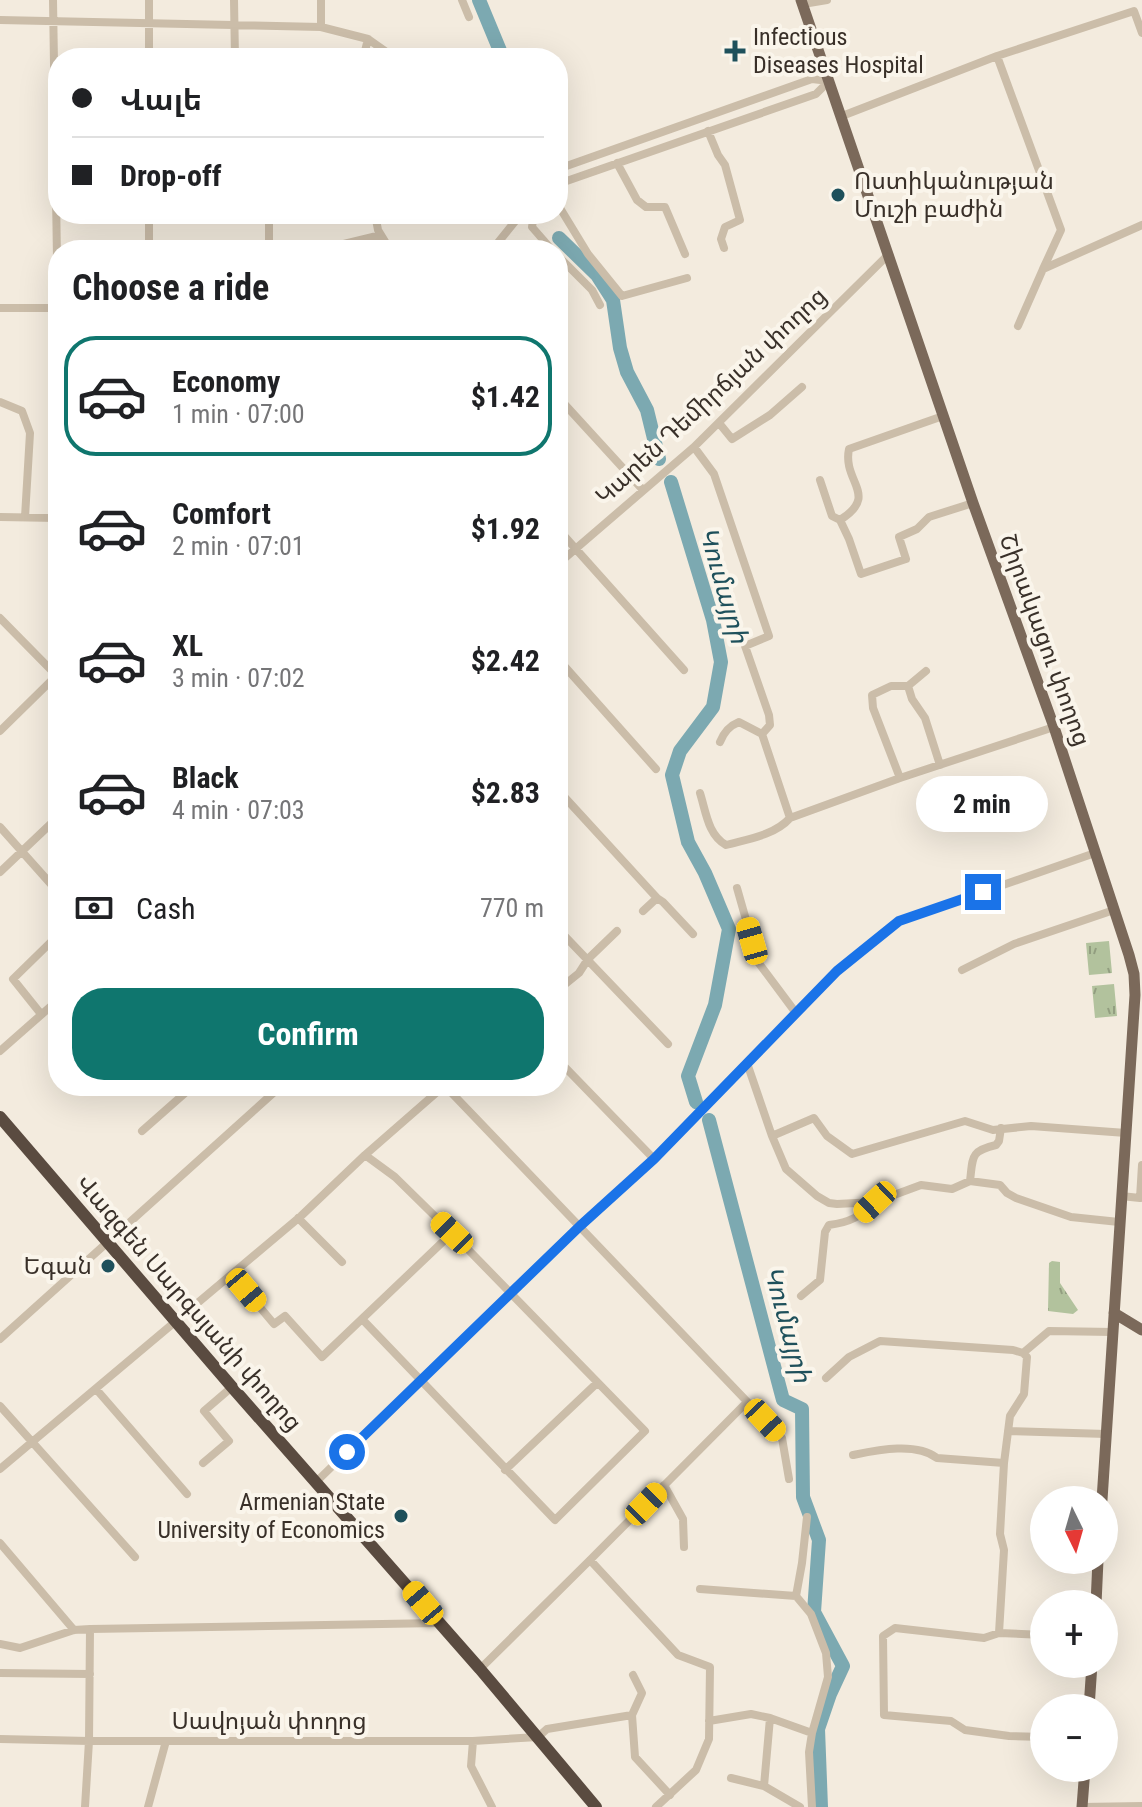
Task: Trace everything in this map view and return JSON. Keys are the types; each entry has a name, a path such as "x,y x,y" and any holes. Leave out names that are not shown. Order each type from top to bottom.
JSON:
{"highway":[{"name":"Վազգեն Սարգսյանի փողոց","path":"0,1117 480,1669 596,1807"}],"main road":[{"name":"Շիրակացու փողոց","path":"802,2 973,503 1054,727 1134,974 1138,995 1119,1222 1103,1486"},
{"path":"1114,1313 1142,1330"},
{"path":"1082,1807 1084,1782"}],"street":[{"path":"53,0 53,48"},
{"path":"149,0 149,48"},
{"path":"234,0 235,48"},
{"path":"321,0 321,27"},
{"path":"462,0 469,17"},
{"path":"802,2 827,0"},
{"path":"842,116 997,56 1134,11 1142,33"},
{"path":"0,20 321,27 368,39 381,48"},
{"path":"366,48 368,39"},
{"path":"997,56 1061,230 1018,326"},
{"path":"568,165 812,79 829,81"},
{"path":"568,180 816,94 829,81"},
{"path":"730,107 735,121"},
{"path":"708,131 725,165 740,220 725,227 721,239 724,248"},
{"path":"617,163 637,200 646,207 665,207 685,254"},
{"path":"568,221 588,254 622,296 687,278"},
{"path":"377,224 384,240"},
{"path":"500,240 513,224"},
{"path":"532,224 543,240"},
{"path":"1043,269 1142,225"},
{"path":"361,240 381,235"},
{"name":"Կարեն Դեմիրճյան փողոց","path":"568,556 694,447 889,254"},
{"path":"568,266 592,290 600,305"},
{"path":"0,308 48,308"},
{"path":"719,423 732,439 770,415 802,387"},
{"path":"0,402 22,411 30,433 25,517"},
{"path":"568,408 643,490"},
{"path":"840,520 857,506 860,497 847,459 849,449 943,416"},
{"path":"694,447 714,474 769,636 745,646 769,715 770,725 762,734"},
{"path":"820,480 832,516 840,520 861,574 906,559 899,537 917,529 929,517 973,503"},
{"path":"0,517 48,518"},
{"path":"568,540 684,670"},
{"path":"0,618 48,665"},
{"path":"568,670 656,769"},
{"path":"900,778 873,708 872,695 891,686 908,686 926,671"},
{"path":"0,731 48,685"},
{"path":"908,686 912,699 925,718 940,765"},
{"path":"720,742 723,733 739,722 762,734 790,818"},
{"path":"700,793 713,834 726,845 766,833 785,825 790,818 900,778 1054,727"},
{"path":"568,801 693,934"},
{"path":"0,872 48,826"},
{"path":"0,827 48,881"},
{"path":"316,1482 580,1226 654,1159 837,971 899,921 1095,853"},
{"path":"737,888 758,962 796,1013"},
{"path":"643,911 657,898"},
{"path":"962,970 1014,944 1114,910"},
{"path":"568,982 617,931"},
{"path":"568,939 668,1044"},
{"path":"41,1014 13,979 48,945"},
{"path":"0,1051 48,1008"},
{"path":"747,1063 786,1169 824,1200 837,1204 875,1202 921,1185 952,1189 970,1181 1000,1185 1016,1198 1071,1217 1119,1222"},
{"path":"568,1070 654,1159"},
{"path":"142,1131 182,1096"},
{"path":"0,1339 270,1096"},
{"path":"0,1469 298,1218 433,1096"},
{"path":"455,1096 782,1438 789,1479"},
{"path":"772,1136 814,1118 827,1136 852,1154 965,1121 993,1130 1031,1126 1126,1133"},
{"path":"970,1181 973,1156 982,1148 996,1145 1001,1128"},
{"path":"362,1319 555,1520 645,1431 452,1233 395,1177 365,1155"},
{"path":"1121,1196 1140,1198 1142,1165"},
{"path":"801,1296 820,1280 825,1232 829,1225 860,1217 875,1202"},
{"path":"298,1218 342,1262"},
{"path":"232,1274 274,1324 285,1316 322,1357 452,1233"},
{"path":"1023,1353 1049,1331 1113,1332"},
{"path":"826,1378 849,1357 880,1341 1013,1350 1027,1357 1024,1394 1010,1416 1004,1463 1000,1534 1004,1550 999,1633"},
{"path":"505,1470 597,1383"},
{"path":"203,1463 229,1441 204,1411 232,1387"},
{"path":"96,1389 187,1494"},
{"path":"480,1669 747,1402"},
{"path":"0,1406 135,1557"},
{"path":"1008,1431 1106,1434"},
{"path":"853,1455 885,1448 929,1451 937,1458 1004,1463"},
{"path":"664,1485 683,1519 684,1547"},
{"path":"796,1596 807,1517"},
{"path":"0,1543 74,1630"},
{"path":"590,1560 678,1655 710,1667 709,1739 696,1770 656,1807"},
{"path":"700,1589 796,1596 811,1614 826,1653 828,1677 809,1752 812,1807"},
{"path":"0,1644 20,1648 74,1630 90,1629 439,1623"},
{"path":"1030,1634 999,1633 984,1638 895,1628 883,1636 884,1715 951,1721 965,1730 1030,1737"},
{"path":"85,1807 90,1629"},
{"path":"0,1673 90,1674"},
{"path":"633,1675 642,1693 632,1715 635,1757 670,1795"},
{"path":"709,1721 751,1714 812,1733"},
{"name":"Սավոյան փողոց","path":"0,1739 473,1741 538,1737 547,1729 632,1715"},
{"path":"764,1786 770,1718"},
{"path":"148,1807 166,1741"},
{"path":"473,1741 471,1766 492,1807"},
{"path":"731,1778 764,1786 800,1807"},
{"path":"1082,1807 1142,1806"}],"green space":[{"path":"1109,941 1112,973 1089,975 1086,943"},
{"path":"1114,984 1117,1016 1095,1018 1092,986"},
{"path":"1060,1262 1060,1283 1078,1310 1073,1314 1048,1311 1049,1263"}],"waterway":[{"path":"479,0 499,48"},
{"path":"568,247 597,275 613,300 620,348 627,372 647,410 659,459"},
{"name":"Կումայրի","path":"671,482 713,620 721,662 713,707 680,751 672,775 688,842 729,929 715,1005 688,1076 696,1102"},
{"name":"Կումայրի","path":"709,1120 783,1400 802,1409 803,1497 819,1540 814,1612 843,1666 818,1729 821,1807"}],"place":[{"name":"Infectious Diseases Hospital","path":"735,51"},
{"name":"Ոստիկանության Մուշի բաժին","path":"838,195"},
{"name":"Եգան","path":"108,1266"},
{"name":"Armenian State University of Economics","path":"401,1516"}],"route":[{"path":"347,1452 580,1226 654,1159 837,971 899,921 983,892"}]}
